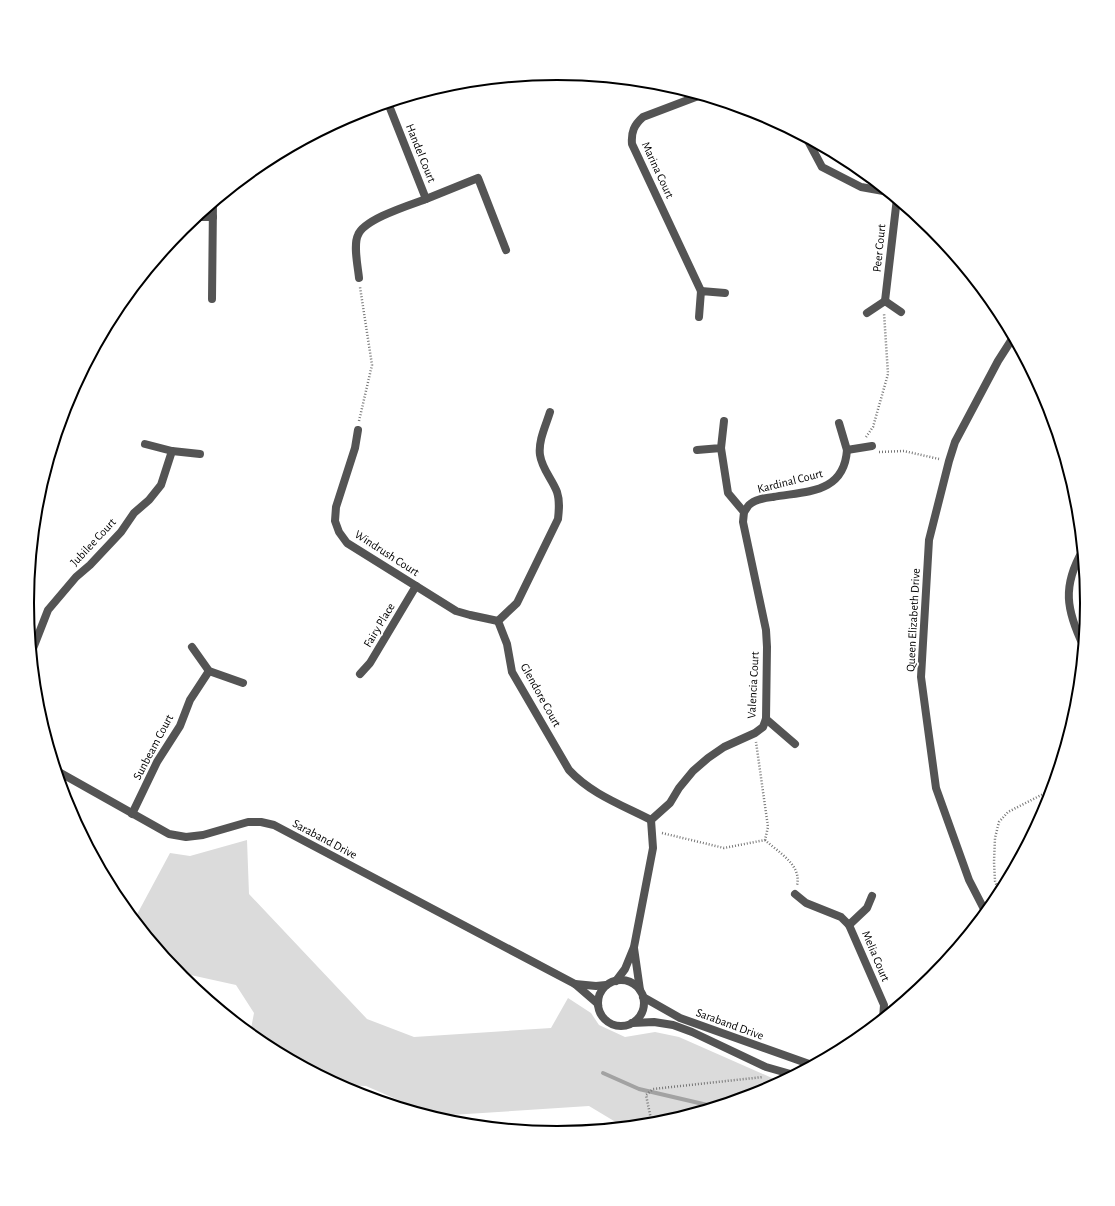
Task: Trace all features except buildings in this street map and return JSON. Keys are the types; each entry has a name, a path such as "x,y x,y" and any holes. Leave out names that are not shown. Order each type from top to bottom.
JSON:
{"street":[{"name":"Marina Court","path":"695,97 643,117 636,123 632,136 632,144 701,291 699,317"},
{"name":"Handel Court","path":"390,107 426,199 478,178 506,250"},
{"path":"810,145 822,167 861,187 879,190"},
{"path":"358,278 356,247 358,235 365,226 374,220 426,199"},
{"name":"Peer Court","path":"885,301 896,204"},
{"path":"212,298 213,208"},
{"path":"204,217 213,216"},
{"path":"701,291 725,293"},
{"path":"867,313 885,301 901,312"},
{"name":"Queen Elizabeth Drive","path":"983,908 969,880 936,788 921,677 929,540 949,461 955,442 998,361 1011,341"},
{"path":"498,621 517,603 558,519 560,505 556,491 542,466 540,454 541,442 550,412"},
{"path":"724,421 721,448 728,493 744,512"},
{"name":"Kardinal Court","path":"744,512 750,504 760,499 820,488 832,483 842,471 846,460 847,450 839,423"},
{"name":"Windrush Court","path":"358,430 336,507 336,521 339,532 347,543 456,611 470,616 498,621"},
{"path":"145,444 172,451 200,454"},
{"path":"847,450 868,446"},
{"path":"697,450 721,448"},
{"name":"Jubilee Court","path":"35,642 48,610 76,577 90,565 121,532 134,513 150,500 162,485 172,451"},
{"name":"Valencia Court","path":"651,820 670,803 688,777 708,758 724,747 755,734 763,727 766,719 766,630 743,522 744,512"},
{"path":"1079,557 1075,564 1068,588 1070,609 1074,627 1080,639"},
{"name":"Fairy Place","path":"360,674 370,663 416,586"},
{"name":"Glendore Court","path":"498,621 507,644 512,672 569,770 591,790 651,820"},
{"path":"192,647 209,671 243,683"},
{"name":"Sunbeam Court","path":"132,814 158,762 180,726 190,700 209,671"},
{"path":"766,719 795,744"},
{"name":"Saraband Drive","path":"63,775 169,834 186,837 203,835 248,822 261,822 274,825 575,984 598,1005"},
{"path":"634,947 644,1004 638,1018 632,1023 625,1026 617,1026 604,1019 598,1005 598,998 606,985 616,980 625,969 634,947 653,848 651,820"},
{"name":"Melia Court","path":"795,894 806,903 841,918 849,925 884,1005 883,1012"},
{"name":"Melia Court","path":"849,925 867,908 872,896"},
{"path":"616,980 629,982 641,993"},
{"name":"Saraband Drive","path":"575,984 596,986 606,985"},
{"name":"Saraband Drive","path":"641,993 680,1018 807,1063"},
{"name":"Saraband Drive","path":"632,1023 654,1022 672,1025 766,1067 788,1073"}],"path":[{"path":"358,278 372,365 361,408 358,430"},
{"path":"885,301 884,318 888,374 873,427 864,440 872,452 904,452 940,459"},
{"path":"755,734 768,827 765,840"},
{"path":"998,886 994,862 995,838 999,822 1008,812 1045,793"},
{"path":"651,830 724,848 765,840"},
{"path":"765,840 792,863 799,878 795,894"},
{"path":"651,1118 646,1095 653,1088 765,1076"}],"shaded area":[{"path":"247,840 249,894 367,1019 414,1037 551,1028 568,998 591,1013 599,1025 625,1037 655,1032 679,1037 775,1079 726,1099 693,1109 617,1123 589,1106 450,1115 412,1106 366,1086 354,1086 326,1073 296,1056 251,1027 254,1013 236,985 189,975 164,948 137,915 170,853 190,856"}],"waterway":[{"path":"603,1073 639,1089 707,1105"}]}
